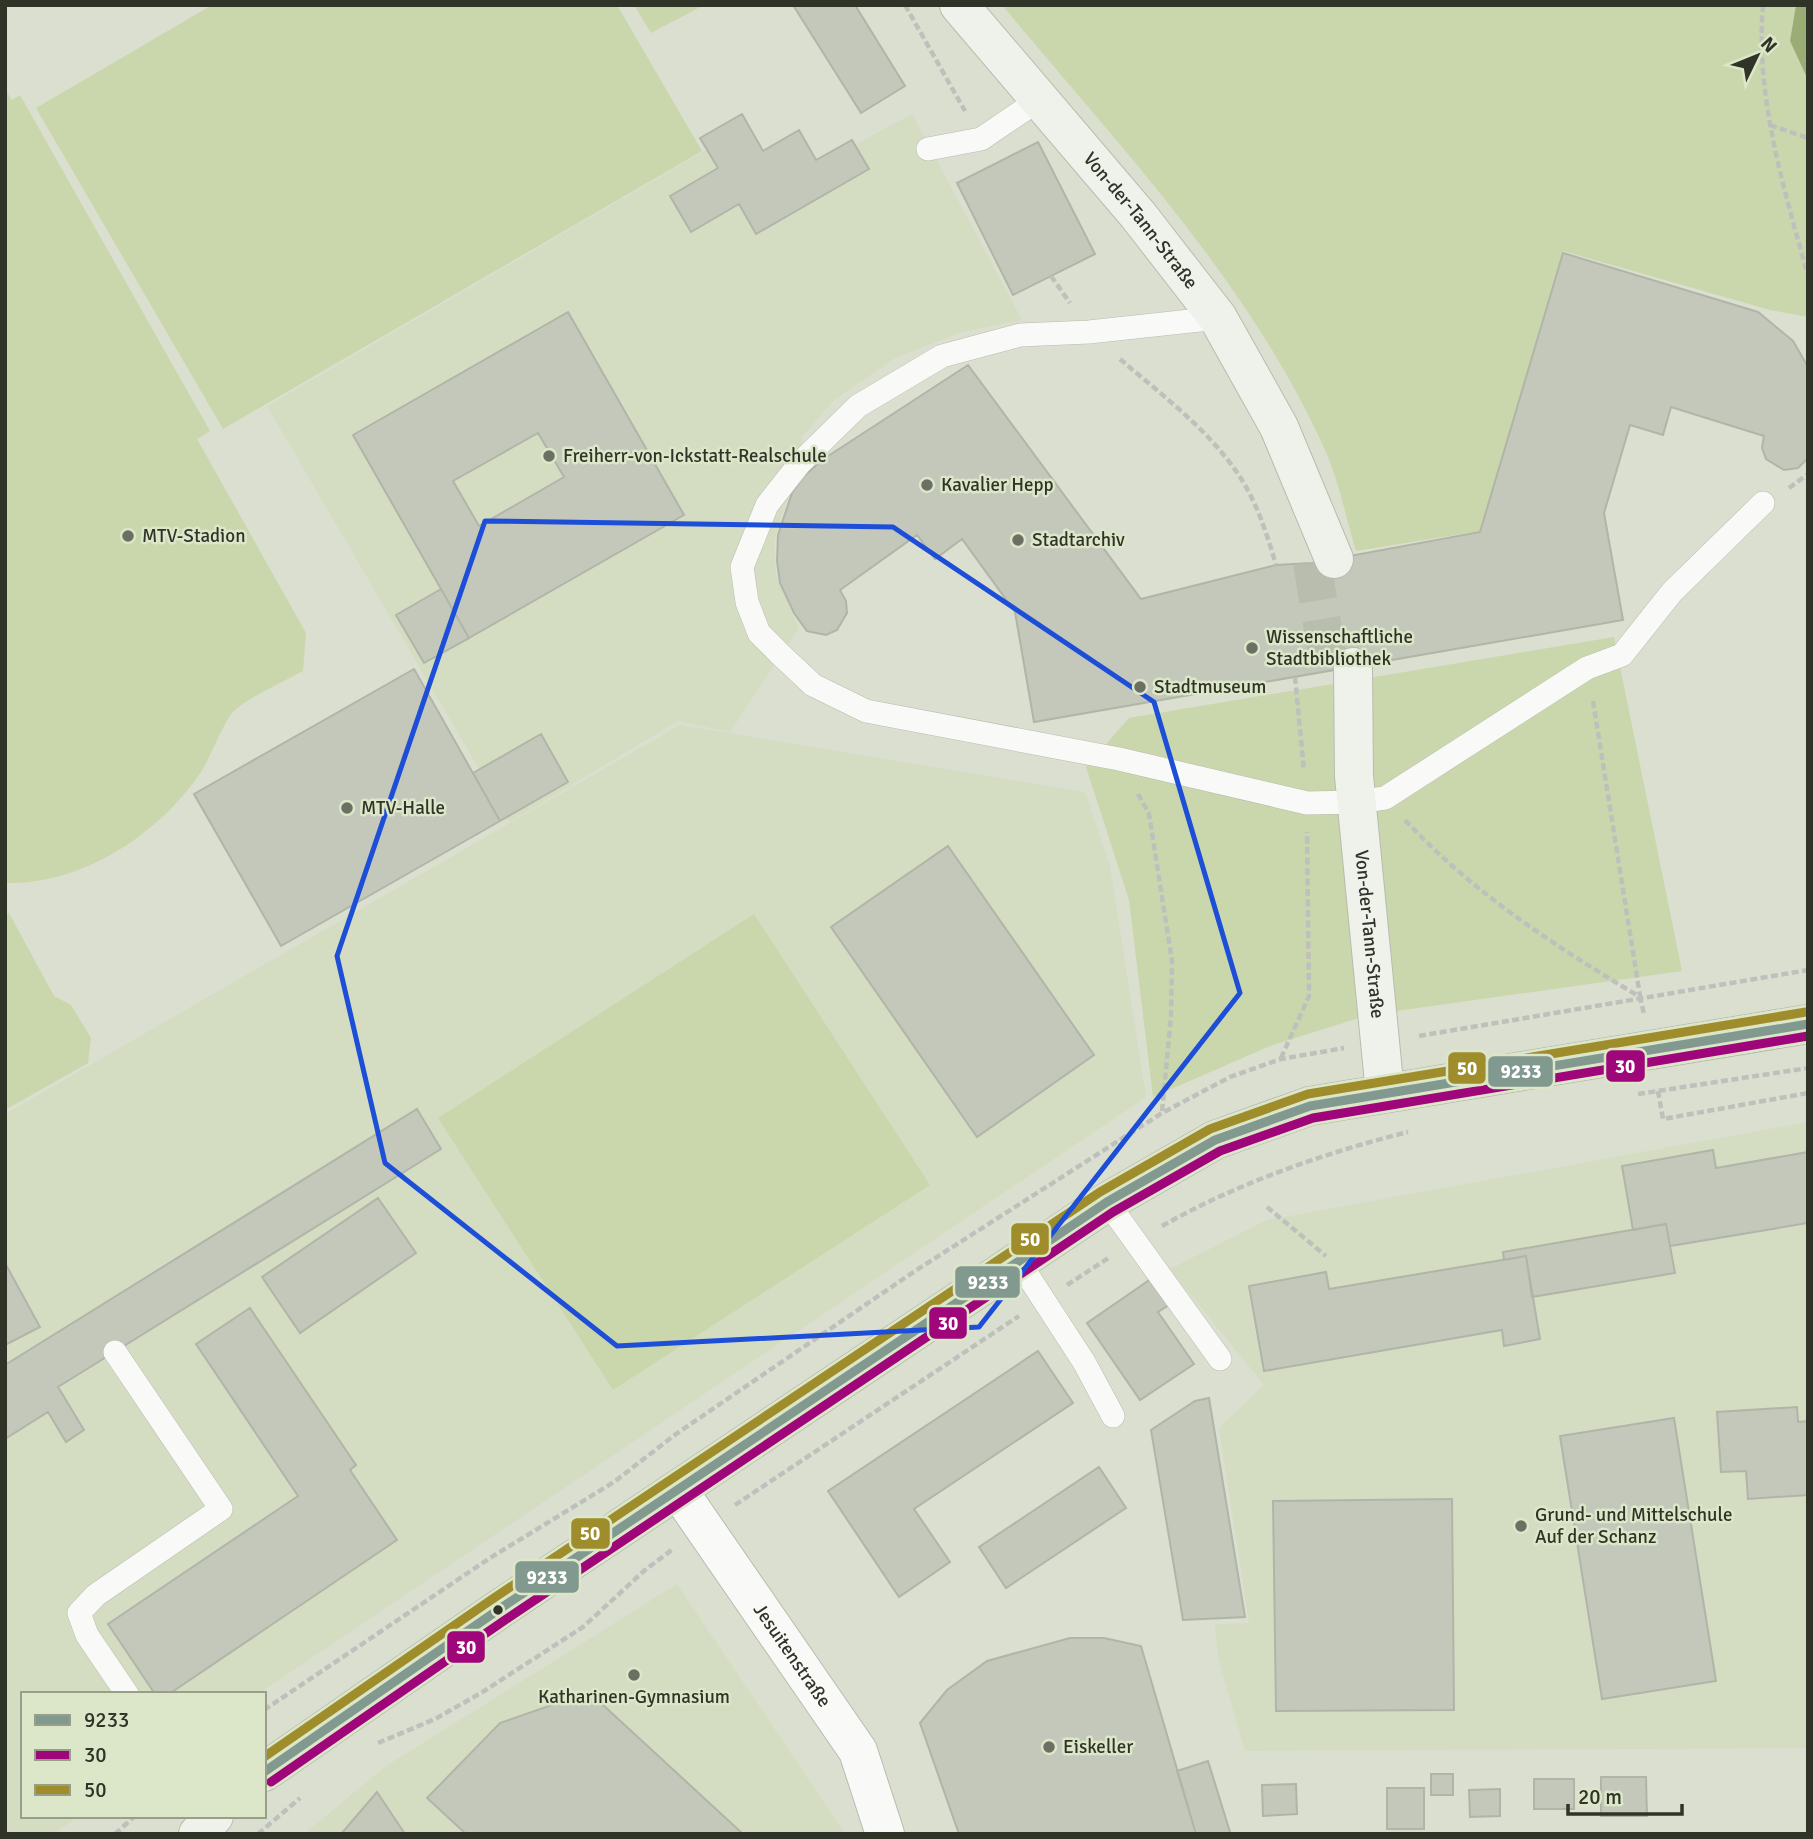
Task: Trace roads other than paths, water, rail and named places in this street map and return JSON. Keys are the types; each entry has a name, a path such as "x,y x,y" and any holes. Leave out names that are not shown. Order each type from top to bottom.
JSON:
{"street":[{"name":"Von-der-Tann-Straße","path":"959,5 1138,215 1218,318 1270,408 1293,457 1307,563"},
{"name":"Von-der-Tann-Straße","path":"1326,672 1365,792 1385,1093"},
{"path":"266,1771 1107,1202 1215,1140 1310,1106 1808,1024"},
{"name":"Jesuitenstraße","path":"678,1490 858,1751 885,1834"},
{"path":"198,1834 212,1818"}],"lane":[{"path":"928,149 981,139 1040,99"},
{"path":"1218,318 1090,332 1020,335 942,356 858,407 800,463 768,505 742,567 747,602 759,634 813,685 866,710 1119,759 1307,803 1365,792 1587,668 1622,655 1672,593 1763,503"},
{"path":"1107,1202 1220,1359"},
{"path":"1018,1262 1084,1362 1113,1416"},
{"path":"115,1352 221,1509 96,1595 79,1613 87,1635 126,1692"}],"tunnel":[{"path":"1312,563 1330,671"}],"place":[{"name":"Freiherr-von-Ickstatt-Realschule","path":"549,456"},
{"name":"Kavalier Hepp","path":"927,485"},
{"name":"MTV-Stadion","path":"128,536"},
{"name":"Stadtarchiv","path":"1018,540"},
{"name":"Wissenschaftliche Stadtbibliothek","path":"1252,648"},
{"name":"Stadtmuseum","path":"1140,687"},
{"name":"MTV-Halle","path":"347,808"},
{"name":"Grund- und Mittelschule Auf der Schanz","path":"1521,1526"},
{"name":"Katharinen-Gymnasium","path":"634,1675"},
{"name":"Eiskeller","path":"1049,1747"}]}
